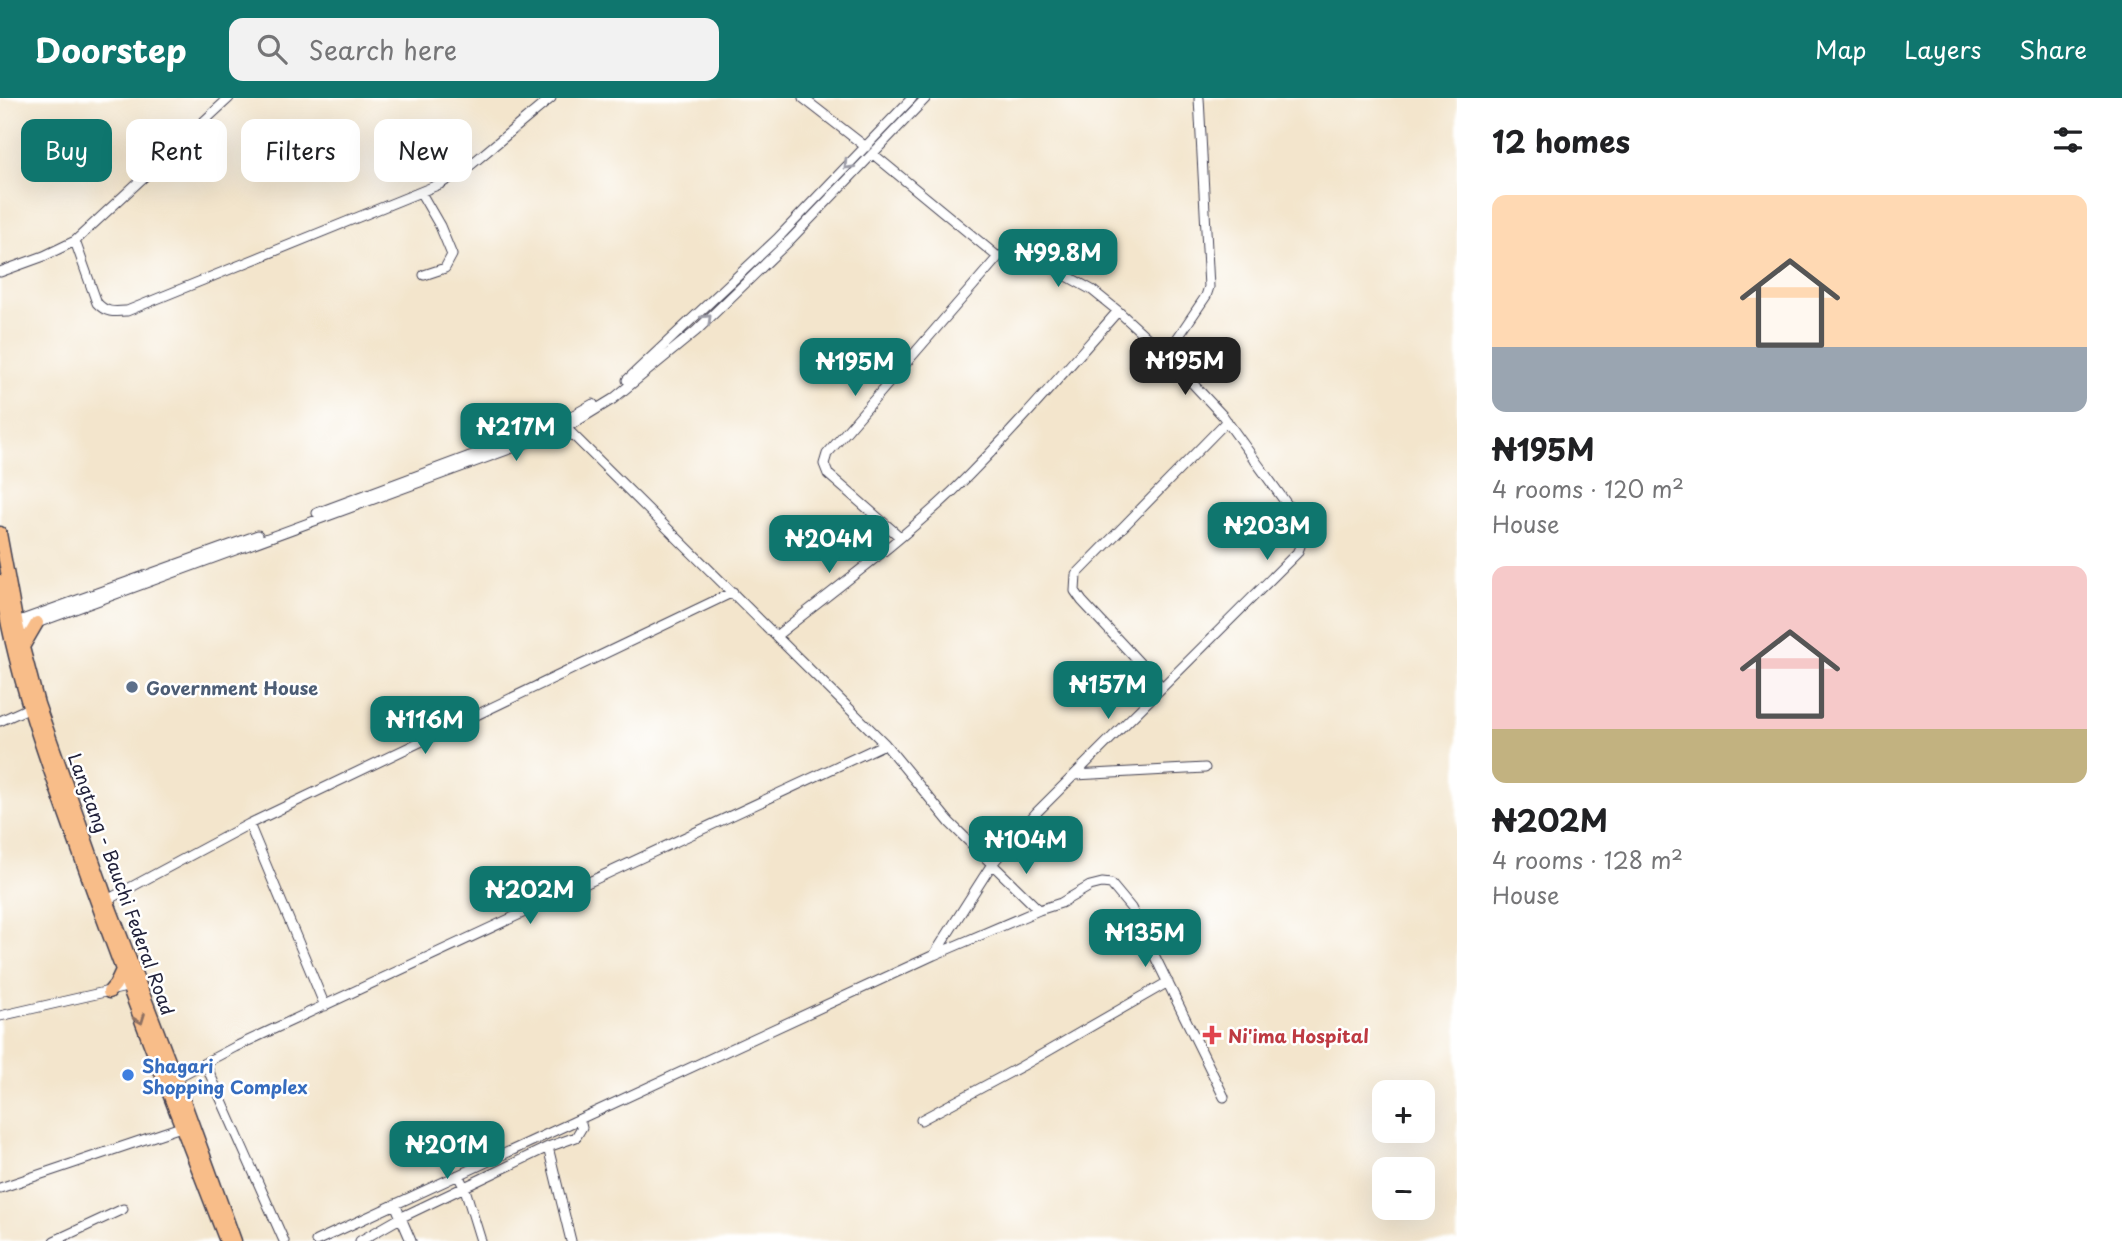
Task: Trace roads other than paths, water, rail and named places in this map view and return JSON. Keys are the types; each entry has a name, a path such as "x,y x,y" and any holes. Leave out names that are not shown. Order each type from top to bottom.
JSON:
{"main road":[{"name":"Langtang - Bauchi Federal Road","path":"0,533 10,639 122,970 133,985"},
{"name":"Langtang - Bauchi Federal Road","path":"0,581 9,611 17,625 33,707 107,900 133,985 235,1241"},
{"path":"9,611 23,613 35,620 23,648"},
{"path":"109,992 122,970"},
{"name":"Langtang - Bauchi Federal Road","path":"170,1081 181,1127 226,1241"}],"street":[{"path":"0,272 75,241 229,98"},
{"path":"75,241 97,303 102,309 111,312 127,311 421,193 467,168 551,98"},
{"path":"803,98 998,257"},
{"path":"10,639 17,625 26,627 35,620 563,425 613,399 696,331 790,240 912,98"},
{"path":"869,151 926,98"},
{"path":"1166,355 1209,288 1199,98"},
{"path":"421,193 440,226 452,255 445,268 424,275"},
{"path":"900,537 828,474 824,464 827,454 998,257 1017,248 1092,290 1166,355 1227,421 1291,510 1301,530 1301,546 1279,571 1036,813 992,864 934,955"},
{"path":"776,636 900,537 951,492 999,444 1118,311"},
{"path":"1162,687 1082,601 1075,591 1076,575 1227,421"},
{"path":"563,425 885,744 950,823 1039,910"},
{"path":"107,900 249,824 733,592"},
{"path":"0,721 33,707"},
{"path":"170,1081 235,1047 885,744"},
{"path":"1074,775 1205,768"},
{"path":"249,824 325,1006"},
{"path":"321,1240 934,955 1039,910 1061,904 1102,883 1111,884 1131,908 1224,1097"},
{"path":"920,1120 1022,1066 1168,982"},
{"path":"0,1016 133,985"},
{"path":"205,1063 284,1241"},
{"path":"360,1241 402,1217 548,1147 576,1137 582,1127 580,1119"},
{"path":"0,1188 181,1127"},
{"path":"548,1147 571,1241"},
{"path":"458,1175 481,1241"},
{"path":"395,1204 411,1241"},
{"path":"54,1241 123,1209"}],"place":[{"name":"Government House","path":"132,687"},
{"name":"Ni'ima Hospital","path":"1212,1035"},
{"name":"Shagari Shopping Complex","path":"128,1075"}]}
